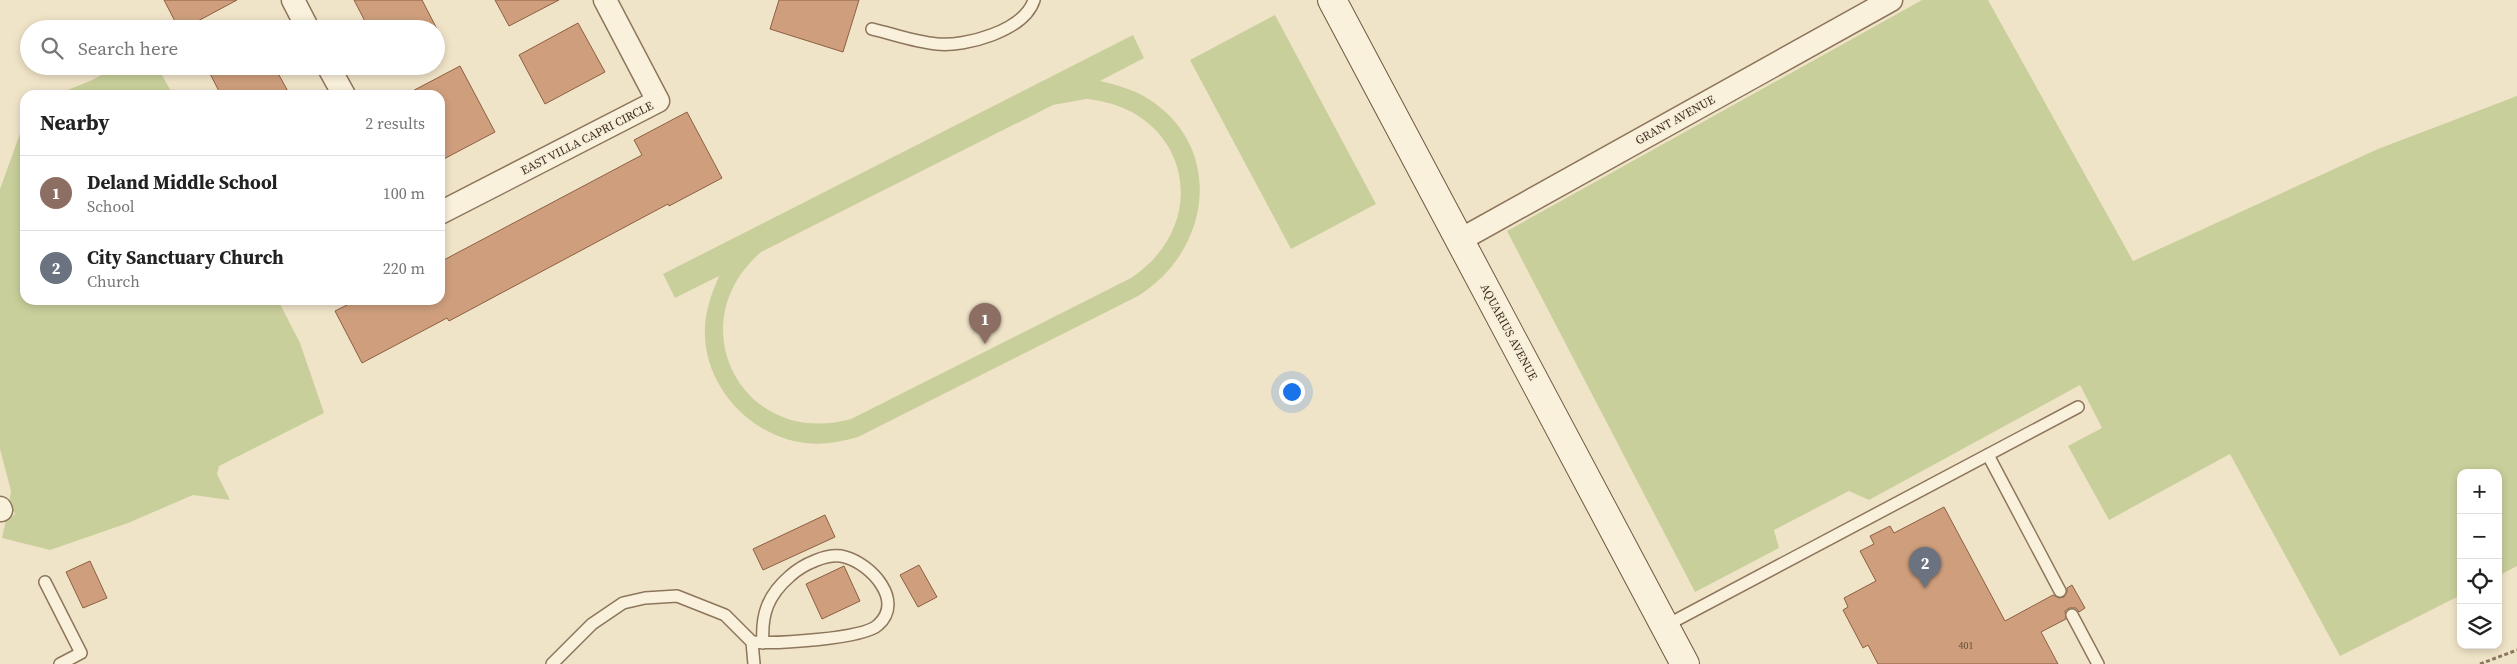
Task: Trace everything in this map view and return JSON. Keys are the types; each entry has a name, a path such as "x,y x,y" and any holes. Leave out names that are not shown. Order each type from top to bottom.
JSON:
{"street":[{"path":"293,0 303,20"},
{"name":"EAST VILLA CAPRI CIRCLE","path":"445,210 658,101 605,0"},
{"name":"AQUARIUS AVENUE","path":"1332,0 1685,664"},
{"name":"GRANT AVENUE","path":"1460,240 1890,0"},
{"path":"333,75 341,90"}],"lane":[{"path":"872,29 937,44 976,42 1012,26 1032,6 1034,0"},
{"path":"1665,626 2078,407"},
{"path":"1988,455 2060,591"},
{"path":"552,664 592,624 623,603 645,598 677,596 725,615 758,642 849,637 870,631 885,618 889,605 888,595 875,577 860,564 845,557 827,557 796,570 778,586 767,606 762,622 758,642 754,664"},
{"path":"45,582 80,653 60,664"},
{"path":"2072,615 2098,664"}],"path":[{"path":"2480,664 2517,650"}],"green space":[{"path":"1922,0 1988,0 2133,261 2378,149 2517,96 2517,566 2502,574 2502,469 2457,469 2457,597 2340,656 2230,454 2109,520 2068,446 2102,428 2080,385 1869,500 1849,491 1774,530 1779,548 1695,592 1507,231"},
{"path":"1275,15 1376,204 1291,249 1190,60"},
{"path":"1133,35 1144,58 1100,81 1124,88 1147,98 1172,118 1189,143 1198,170 1200,198 1194,226 1182,252 1163,276 1138,296 858,437 838,442 812,444 785,438 765,430 733,404 711,368 706,348 705,327 707,313 719,276 675,298 663,274","holes":["1086,99 1121,107 1148,123 1167,145 1178,171 1181,199 1174,228 1157,255 1131,278 851,419 813,423 780,416 753,399 734,374 724,345 725,313 736,281 761,252 1053,105"]},
{"path":"102,75 162,75 170,90 68,90"},
{"path":"20,134 20,305 281,305 300,343 324,413 219,466 217,474 230,500 193,495 128,523 50,550 2,538 6,520 15,514 9,503 11,491 0,449 0,189"}],"building":[{"path":"164,0 237,0 200,20 174,20"},
{"path":"354,0 422,0 432,20 364,20"},
{"path":"495,0 559,0 509,26"},
{"path":"779,0 859,0 843,52 770,29"},
{"path":"578,23 605,72 545,104 519,55"},
{"path":"460,66 495,132 445,158 445,90 414,90"},
{"path":"211,75 279,75 287,90 218,90"},
{"path":"687,112 722,178 669,206 668,204 449,321 447,318 362,363 335,311 347,305 445,305 445,259 642,155 634,140"},
{"path":"1944,507 2005,621 2053,595 2059,598 2064,597 2067,588 2072,585 2085,608 2079,612 2076,608 2069,608 2065,611 2066,619 2041,632 2058,664 1878,664 1868,645 1863,648 1843,610 1848,607 1844,598 1876,581 1860,551 1874,544 1870,536 1890,526 1894,533"},
{"path":"825,515 835,537 763,570 753,549"},
{"path":"90,561 107,598 83,608 66,572"},
{"path":"919,565 937,597 918,607 900,575"},
{"path":"844,566 860,601 822,619 806,584"}],"place":[{"name":"Deland Middle School","path":"985,344"},
{"name":"City Sanctuary Church","path":"1925,588"}]}
